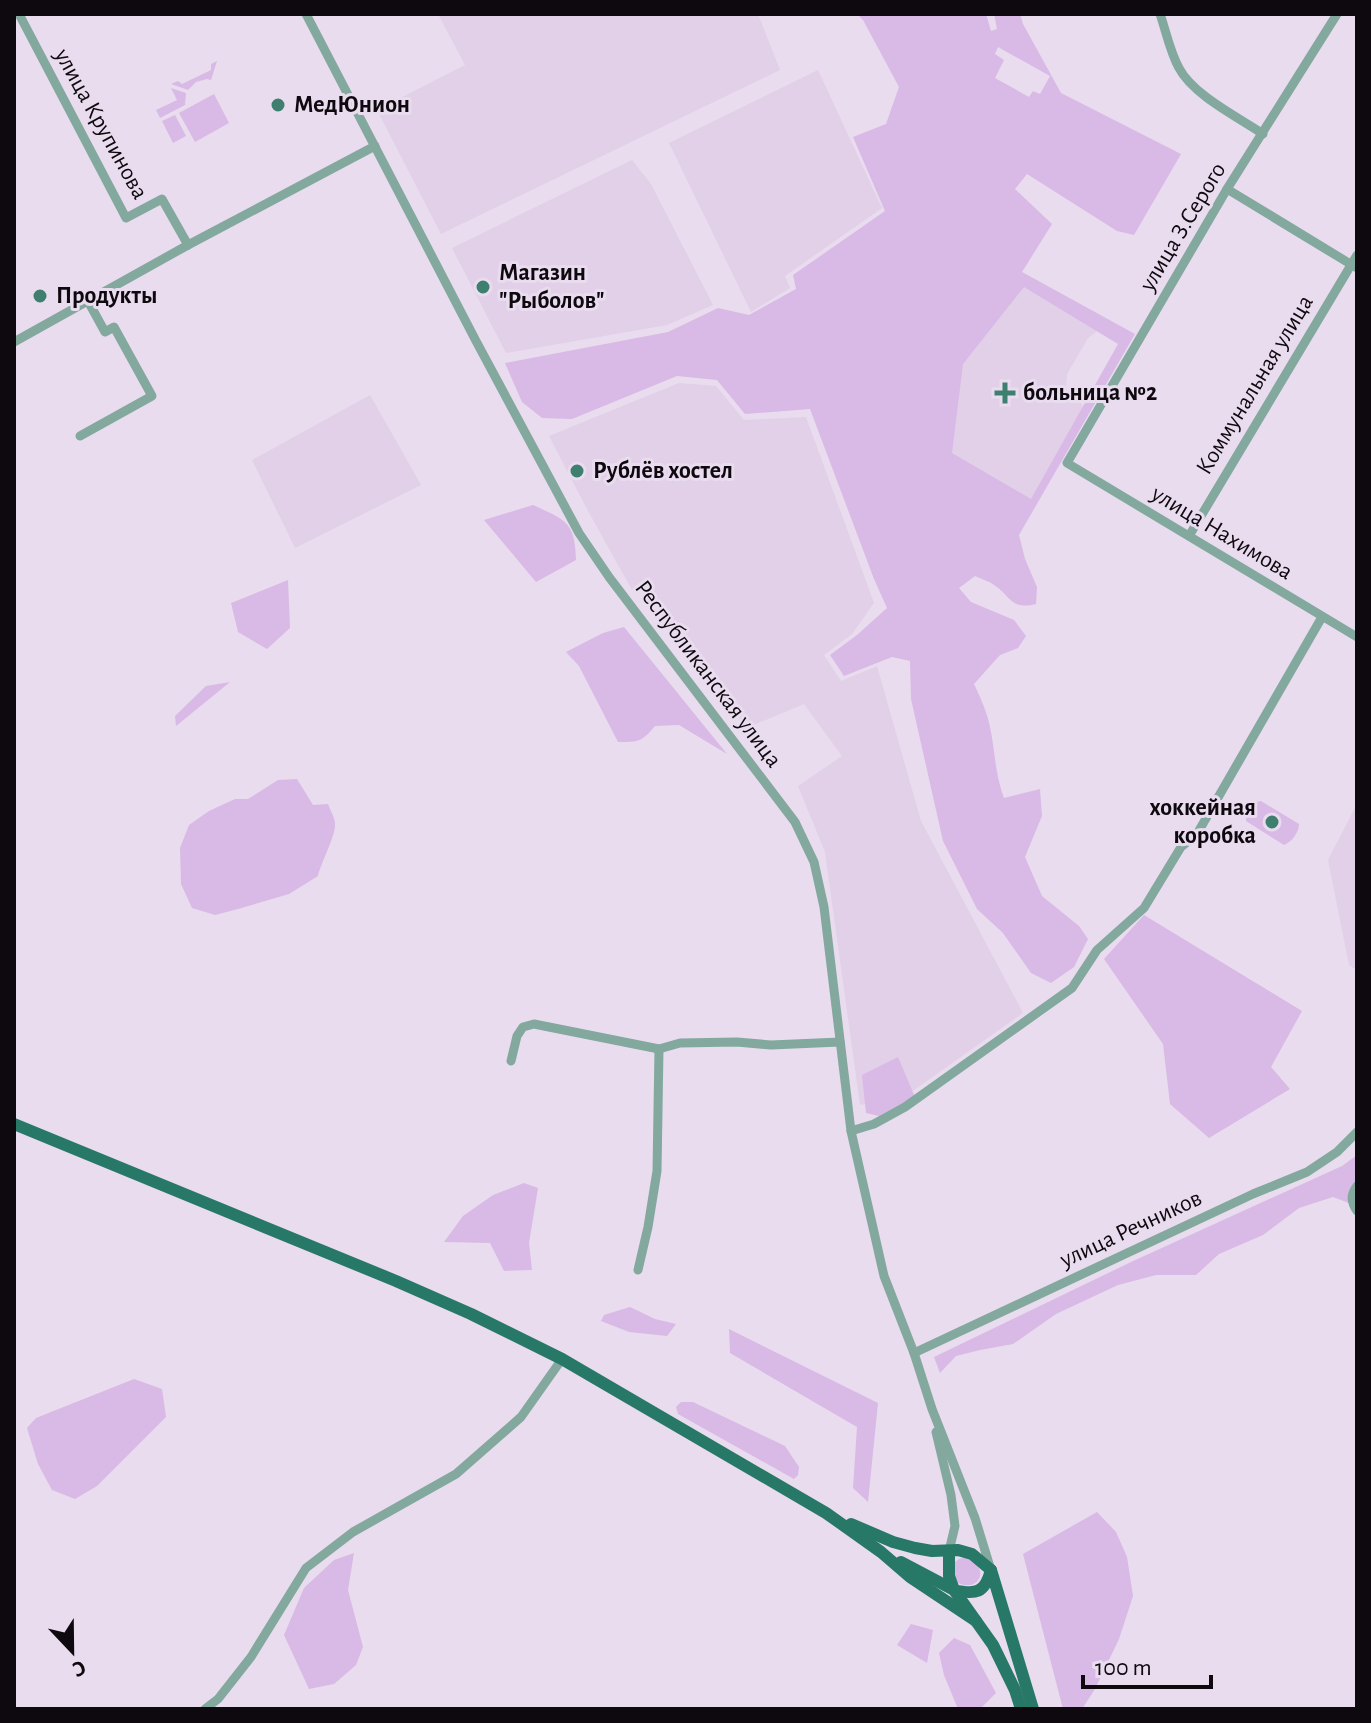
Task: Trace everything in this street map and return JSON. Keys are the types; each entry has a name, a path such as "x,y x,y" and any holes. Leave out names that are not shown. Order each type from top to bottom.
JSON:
{"main road":[{"path":"14,1124 396,1281 562,1359 826,1513 910,1577 976,1621"},
{"path":"826,1513 893,1542 932,1551 958,1550 972,1554 991,1570 1033,1709"},
{"path":"949,1551 949,1576 954,1590 993,1645 1021,1709"},
{"path":"881,1552 954,1590 968,1593 979,1591 987,1583 991,1570"}],"street":[{"name":"улица Крупинова","path":"19,14 126,218 162,199 188,245"},
{"name":"Республиканская улица","path":"306,14 579,533 795,822 814,862 824,907 851,1131 884,1276 932,1409"},
{"path":"1160,14 1179,68 1188,80 1204,95 1263,134"},
{"name":"улица З.Серого","path":"1067,463 1227,189 1337,14"},
{"path":"14,342 375,146"},
{"path":"1227,189 1355,263"},
{"name":"Коммунальная улица","path":"1189,536 1355,263"},
{"path":"80,436 152,396 114,327 105,332 88,301"},
{"name":"улица Нахимова","path":"1067,463 1357,637"},
{"path":"851,1131 874,1124 905,1107 1072,988 1097,950 1144,908 1181,847 1197,834 1322,617"},
{"path":"511,1061 517,1036 523,1027 534,1024 659,1049 680,1043 771,1045 840,1042"},
{"path":"638,1270 657,1171 659,1049"},
{"name":"улица Речников","path":"914,1353 1253,1194 1307,1172 1337,1152 1357,1132"},
{"path":"1357,1186 1352,1192 1352,1203 1357,1211"},
{"path":"205,1709 218,1699 251,1657 306,1568 353,1532 456,1474 521,1417 562,1359"},
{"path":"932,1409 955,1526 949,1551"},
{"path":"932,1409 975,1518 991,1570"},
{"path":"932,1551 952,1537"}],"shaded area":[{"path":"438,14 758,14 780,70 441,234 377,110 465,65"},
{"path":"857,14 986,14 991,31 997,29 994,14 1020,14 1061,93 1181,154 1134,235 1117,231 1027,174 1015,189 1052,224 1022,272 1135,334 1019,535 1037,587 1036,604 1016,604 992,584 975,576 959,588 971,602 1014,620 1026,636 1018,648 1000,655 974,684 989,721 1004,798 1040,789 1042,816 1025,857 1042,896 1079,926 1088,939 1074,967 1051,983 1031,973 1003,933 977,909 943,841 911,699 910,661 892,657 844,676 830,655 887,608 810,409 745,414 717,380 677,376 572,419 542,418 522,402 505,363 668,332 718,308 749,315 796,289 793,275 885,211 853,137 886,124 899,87","holes":["998,47 1050,76 1040,94 1033,91 1029,97 995,78 1004,60 995,54","1024,287 1118,344 1031,499 952,453 963,364"]},
{"path":"217,61 211,80 196,82 188,90 171,84 178,81 182,84 211,70 211,64"},
{"path":"818,70 882,208 785,276 790,288 751,312 669,143"},
{"path":"171,88 186,93 185,105 160,118 156,110 177,100"},
{"path":"214,94 229,123 195,142 179,113"},
{"path":"175,115 186,136 173,143 162,121"},
{"path":"632,160 651,184 713,305 667,325 506,353 452,248"},
{"name":"больница №2","path":"1034,279 1110,321 1088,338 1067,374 1066,387 1070,399 1081,403 1085,411 1023,514 944,451 954,337"},
{"path":"679,383 716,386 744,420 806,417 874,603 852,634 824,655 841,681 877,666 921,821 1023,1013 907,1095 860,1105 825,852 798,786 842,756 804,704 746,728 648,590 632,590 549,436"},
{"path":"370,395 421,485 295,548 252,460"},
{"path":"533,505 553,514 570,529 576,560 536,582 484,520"},
{"path":"288,580 290,628 267,649 238,632 231,603"},
{"path":"624,627 727,754 679,725 655,726 639,740 618,742 579,666 566,652 603,633"},
{"path":"230,682 176,726 175,716 206,686"},
{"path":"297,779 313,805 328,804 335,822 318,876 289,894 215,915 192,908 181,884 180,848 189,825 209,811 235,799 248,799 278,780"},
{"name":"хоккейная коробка","path":"1261,801 1299,824 1287,844 1246,821 1256,802"},
{"path":"1357,804 1357,970 1349,965 1328,860"},
{"path":"1144,915 1302,1011 1271,1067 1290,1089 1209,1138 1170,1104 1163,1044 1104,959"},
{"path":"898,1057 915,1097 879,1116 866,1113 862,1075"},
{"path":"1357,1155 1357,1195 1349,1203 1333,1197 1299,1208 1263,1235 1219,1254 1196,1275 1156,1275 1118,1285 1056,1314 1013,1344 956,1356 940,1373 934,1357 1131,1262 1342,1166"},
{"path":"524,1183 538,1188 529,1243 532,1270 504,1271 490,1243 444,1242 463,1216 493,1195"},
{"path":"630,1307 655,1319 676,1324 667,1336 629,1332 601,1321 604,1315"},
{"path":"729,1329 878,1403 868,1502 853,1488 857,1427 730,1353"},
{"path":"134,1379 162,1389 166,1417 97,1486 75,1499 52,1490 38,1464 27,1428 36,1418"},
{"path":"681,1402 693,1402 785,1446 799,1467 798,1475 794,1479 678,1414 676,1407"},
{"path":"1097,1512 1116,1532 1127,1557 1133,1596 1119,1639 1095,1689 1082,1709 1063,1709 1023,1554"},
{"path":"354,1553 348,1590 363,1647 356,1665 334,1684 309,1689 284,1635 304,1588 334,1560"},
{"path":"966,1557 974,1562 980,1573 979,1579 970,1585 955,1581 955,1562"},
{"path":"911,1624 933,1630 927,1663 897,1645"},
{"path":"954,1638 970,1645 996,1693 980,1709 958,1709 944,1675 939,1653"}],"place":[{"name":"МедЮнион","path":"278,105"},
{"name":"Магазин \"Рыболов\"","path":"483,287"},
{"name":"Продукты","path":"40,296"},
{"name":"больница №2","path":"1005,393"},
{"name":"Рублёв хостел","path":"577,471"},
{"name":"хоккейная коробка","path":"1272,822"}]}
